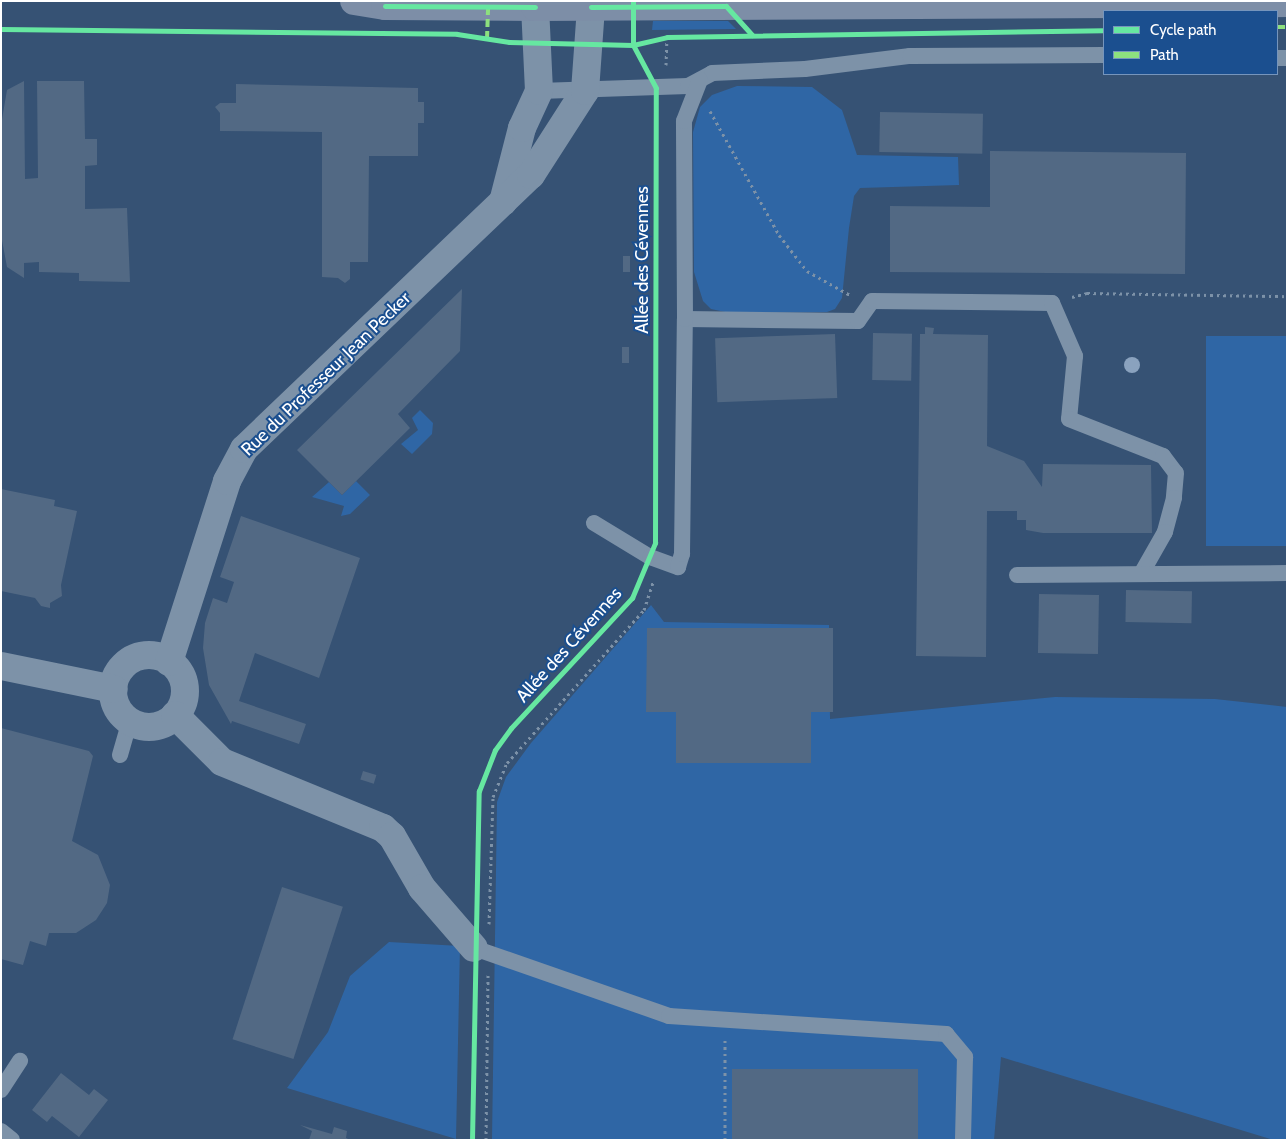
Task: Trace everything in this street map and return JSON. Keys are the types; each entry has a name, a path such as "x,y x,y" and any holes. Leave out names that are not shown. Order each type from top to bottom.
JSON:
{"main road":[{"path":"354,1 385,6 1287,2"}],"street":[{"path":"503,204 522,128 539,91 535,4"},
{"path":"586,91 591,4"},
{"name":"Rue du Professeur Jean Pecker","path":"169,662 227,481 244,449 503,204 531,175 586,91"},
{"path":"146,656 169,662 183,680 185,692 175,716 158,726 130,721 117,708 114,689 118,674 135,658 146,656"},
{"path":"1,666 114,689"},
{"path":"175,716 222,762 383,828 392,836 422,888 481,951"}],"lane":[{"path":"539,91 586,91 688,86 712,73 805,69 910,56 1103,55"},
{"path":"594,523 660,562 678,567 682,554 685,319 684,122 700,80"},
{"path":"685,319 858,321 872,301 1052,303 1075,356 1069,419 1163,456 1176,473 1174,498 1165,532 1141,574"},
{"path":"1017,575 1287,573"},
{"path":"120,755 130,721"},
{"path":"481,951 669,1016 946,1034 965,1057 963,1140"},
{"path":"1,1090 20,1061"},
{"path":"1,1132 12,1140"}],"path":[{"path":"665,88 667,37"},
{"path":"700,80 711,113 754,193 807,271 839,292 872,301"},
{"path":"1052,303 1087,293 1287,296"},
{"path":"725,1140 726,1019"}],"shaded area":[{"path":"653,21 728,21 736,29 652,30"},
{"path":"737,86 812,87 842,110 857,155 958,157 959,185 860,188 854,196 842,298 835,309 827,312 730,313 711,309 703,301 694,272 693,132 700,107 712,95"},
{"path":"1206,336 1287,336 1287,546 1206,546"},
{"path":"420,410 433,423 432,434 412,454 401,444 418,430 412,418"},
{"path":"356,481 370,495 350,514 341,516 344,506 312,497 329,482 342,495"},
{"path":"651,605 664,622 829,625 830,719 1055,697 1215,699 1287,707 1287,1140 1274,1140 1001,1057 994,1140 492,1140 497,802 506,777 531,743"},
{"path":"389,942 460,946 456,1139 287,1088 328,1032 350,976"}],"building":[{"path":"24,81 25,179 38,178 37,81 84,81 85,139 97,139 97,165 85,166 85,209 127,208 130,282 79,281 79,273 39,272 39,262 24,263 24,278 7,267 1,235 1,125 7,90"},
{"path":"236,84 418,88 418,102 424,102 424,123 418,123 418,156 369,156 368,262 350,262 350,279 345,283 338,278 322,277 322,132 220,131 220,113 215,107 220,103 236,103"},
{"path":"880,112 983,114 982,154 879,152"},
{"path":"990,151 1186,153 1185,274 890,272 890,206 990,207"},
{"path":"623,256 630,256 630,272 623,272"},
{"path":"462,289 460,351 398,414 410,428 342,495 297,450"},
{"path":"925,327 934,328 933,334 988,335 987,446 1024,461 1042,487 1043,464 1151,465 1152,533 1043,533 1026,530 1026,520 1017,520 1017,511 987,511 986,657 916,656 920,334 925,334"},
{"path":"873,333 912,334 911,381 872,380"},
{"path":"835,334 837,398 717,402 715,338"},
{"path":"622,347 629,347 629,363 622,363"},
{"path":"1,489 55,500 54,506 77,511 61,585 62,596 50,603 50,608 41,606 35,598 1,591"},
{"path":"241,516 360,558 319,678 255,653 239,701 306,724 299,744 232,721 231,724 209,685 203,648 205,623 213,598 227,603 234,582 220,577"},
{"path":"1126,590 1192,591 1191,623 1125,622"},
{"path":"1039,594 1099,595 1098,654 1038,653"},
{"path":"647,628 833,628 833,712 811,712 811,763 676,763 676,712 646,712"},
{"path":"1,728 89,751 93,756 72,841 98,855 110,885 107,903 96,920 76,933 49,933 46,946 30,941 23,965 1,959"},
{"path":"363,771 376,775 374,784 360,780"},
{"path":"282,887 343,907 293,1059 233,1039"},
{"path":"732,1069 918,1069 918,1140 732,1140"},
{"path":"61,1073 89,1095 94,1089 108,1100 79,1137 52,1116 47,1122 32,1110"},
{"path":"300,1125 332,1134 334,1127 347,1131 346,1138 350,1140 309,1140 312,1131"}],"marked path":[{"path":"487,39 488,4"},
{"path":"1278,27 1287,27"}],"cycle path":[{"name":"Allée des Cévennes","path":"472,1140 479,791 495,750 511,728 632,598 655,543 656,88 633,45 633,1"},
{"path":"385,6 535,7"},
{"path":"591,7 726,6 752,35"},
{"path":"1,29 457,34 509,42 633,45 667,37 1103,30"}]}
